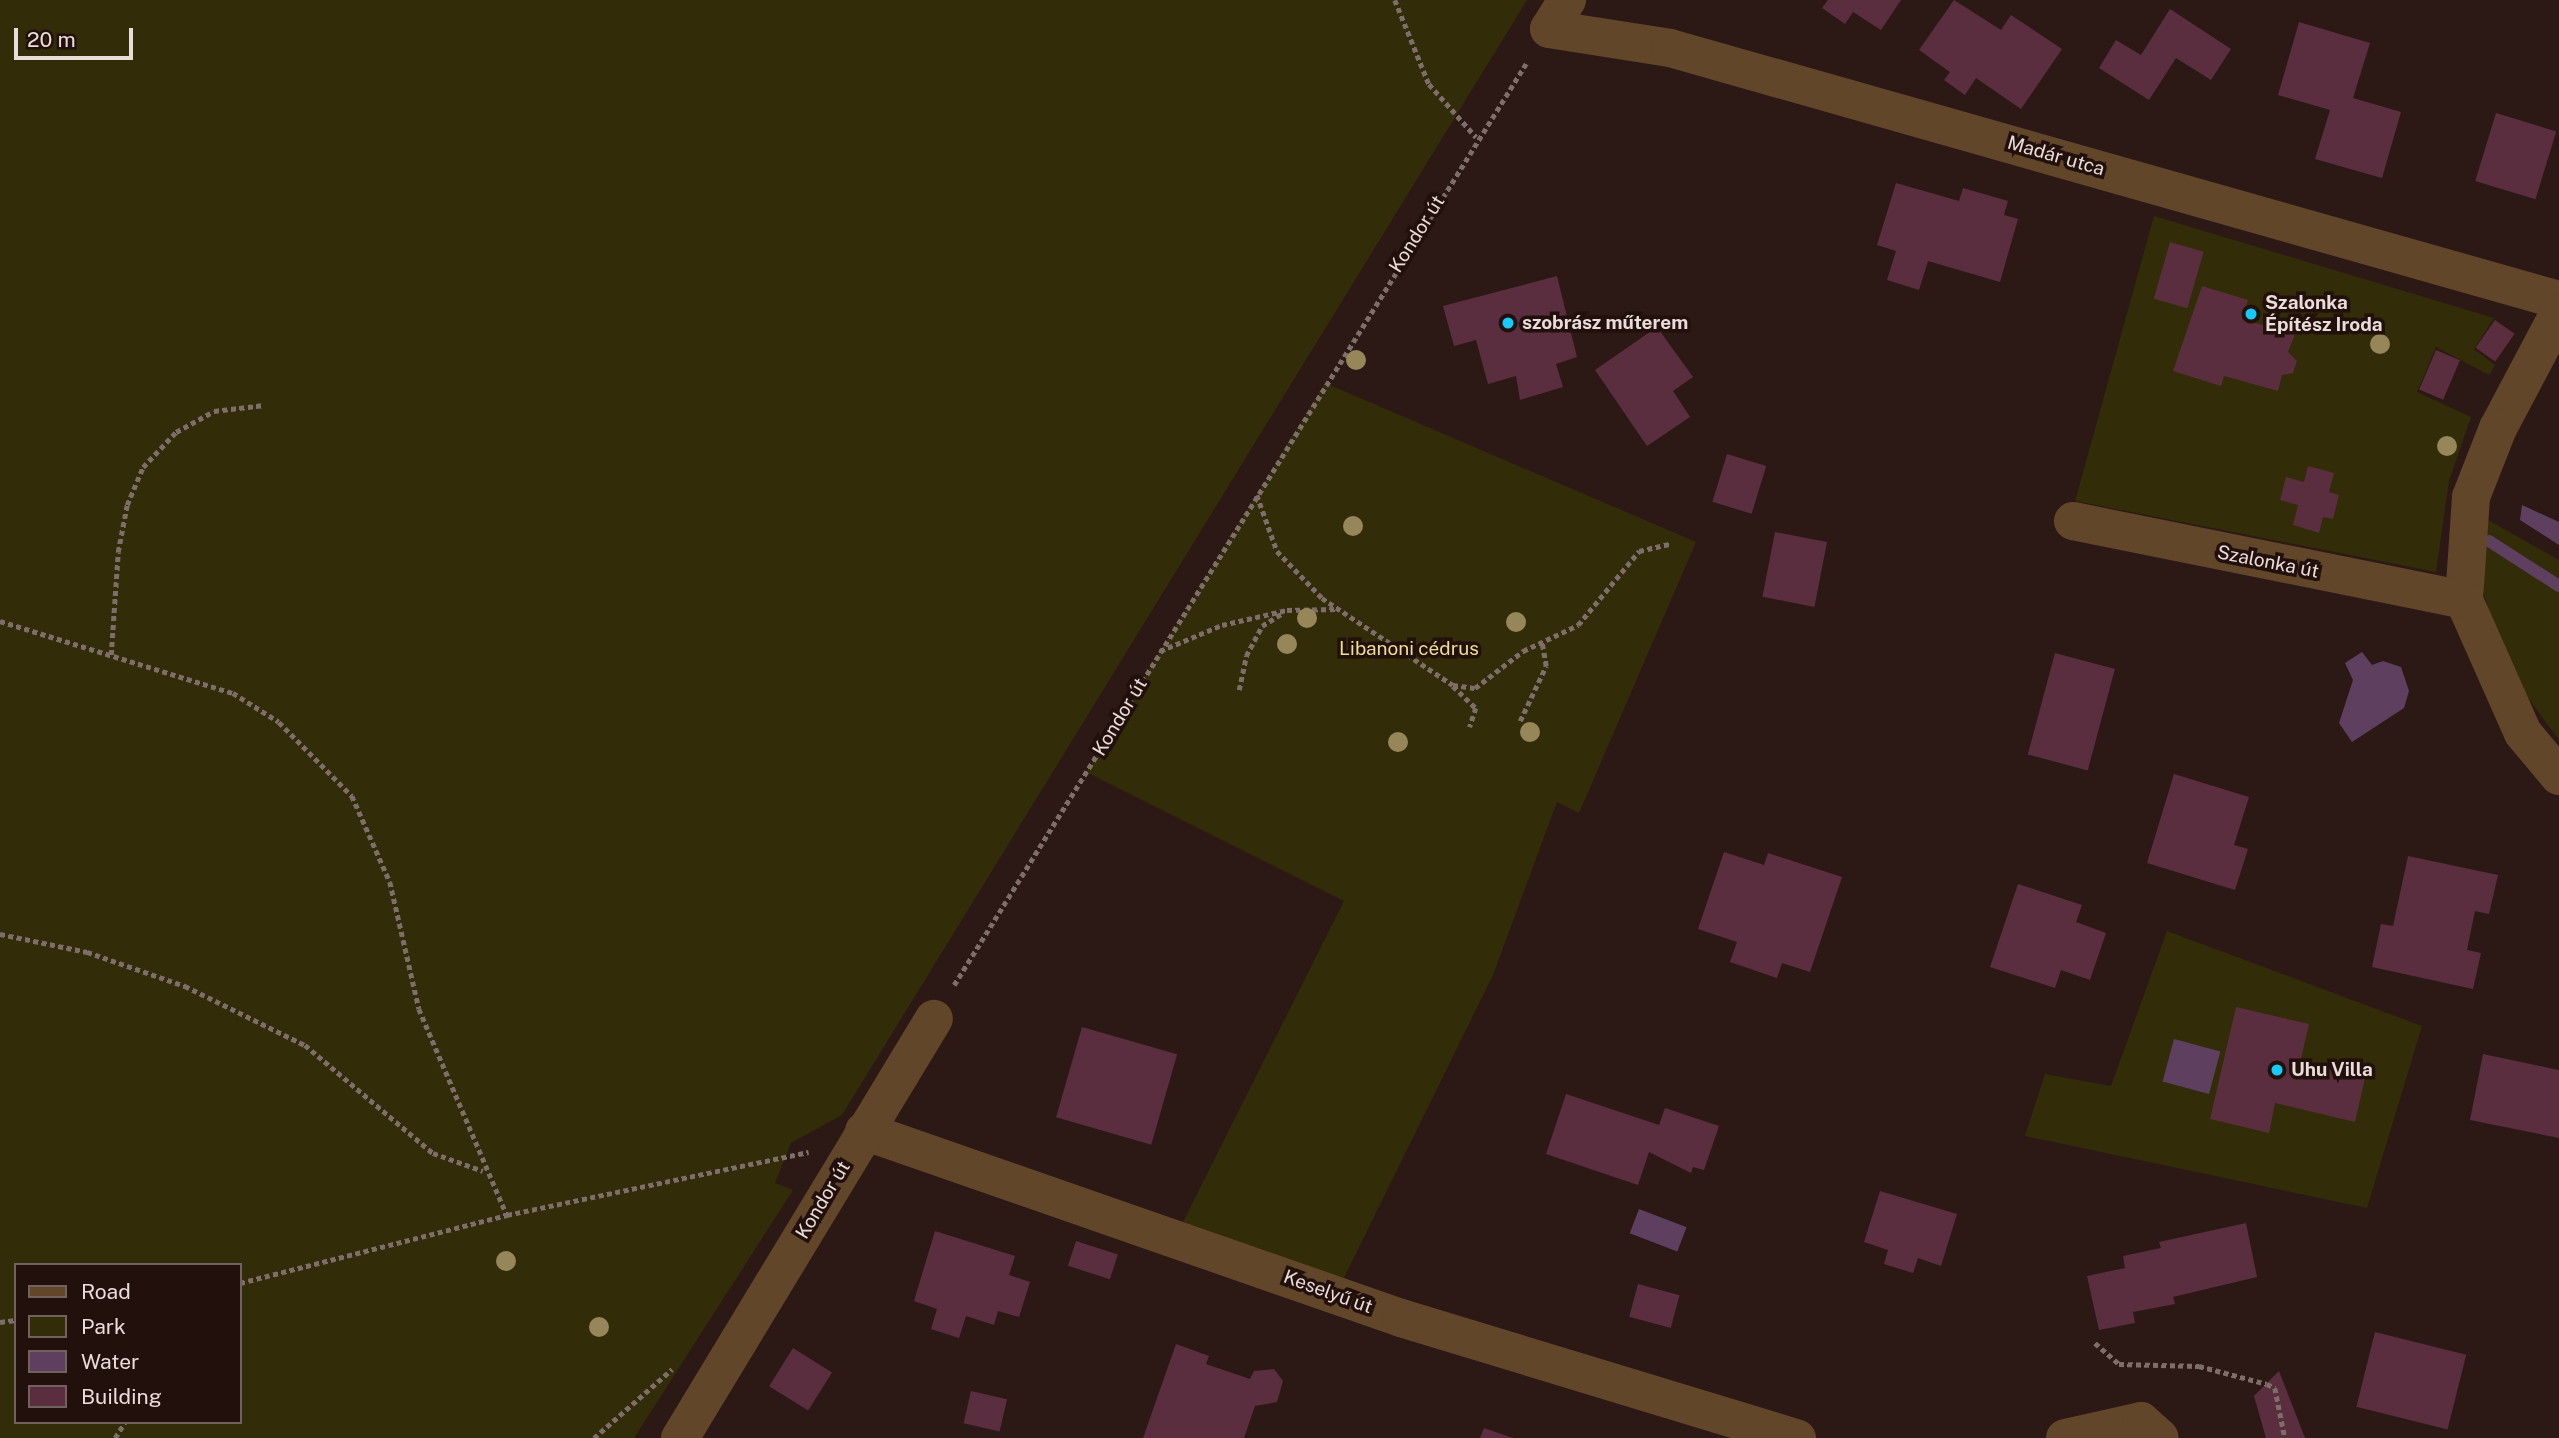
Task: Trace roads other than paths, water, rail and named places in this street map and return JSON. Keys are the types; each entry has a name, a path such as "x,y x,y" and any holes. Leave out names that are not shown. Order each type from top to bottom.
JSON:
{"street":[{"name":"Madár utca","path":"1558,14 2559,300"},
{"path":"2559,313 2498,428 2471,497 2464,600 2523,733 2559,776"},
{"name":"Szalonka út","path":"2073,521 2464,600"},
{"name":"Kondor út","path":"680,1438 934,1019"},
{"name":"Keselyű út","path":"864,1131 1401,1318 1797,1438"},
{"path":"2065,1438 2133,1421 2155,1428 2160,1438"}],"water":[{"path":"2522,505 2559,522 2559,545 2520,520"},
{"path":"2362,652 2372,665 2383,661 2401,667 2409,691 2404,708 2352,742 2339,723 2353,680 2345,663"},
{"path":"2174,1039 2220,1051 2209,1094 2163,1082"},
{"path":"1639,1209 1687,1227 1677,1252 1630,1233"}],"waterway":[{"path":"2489,541 2559,586"}],"place":[{"name":"Szalonka Építész Iroda","path":"2251,314"},
{"name":"szobrász műterem","path":"1508,323"},
{"name":"Uhu Villa","path":"2277,1070"}],"park label":[{"name":"Libanoni cédrus","path":"1409,649"}]}
